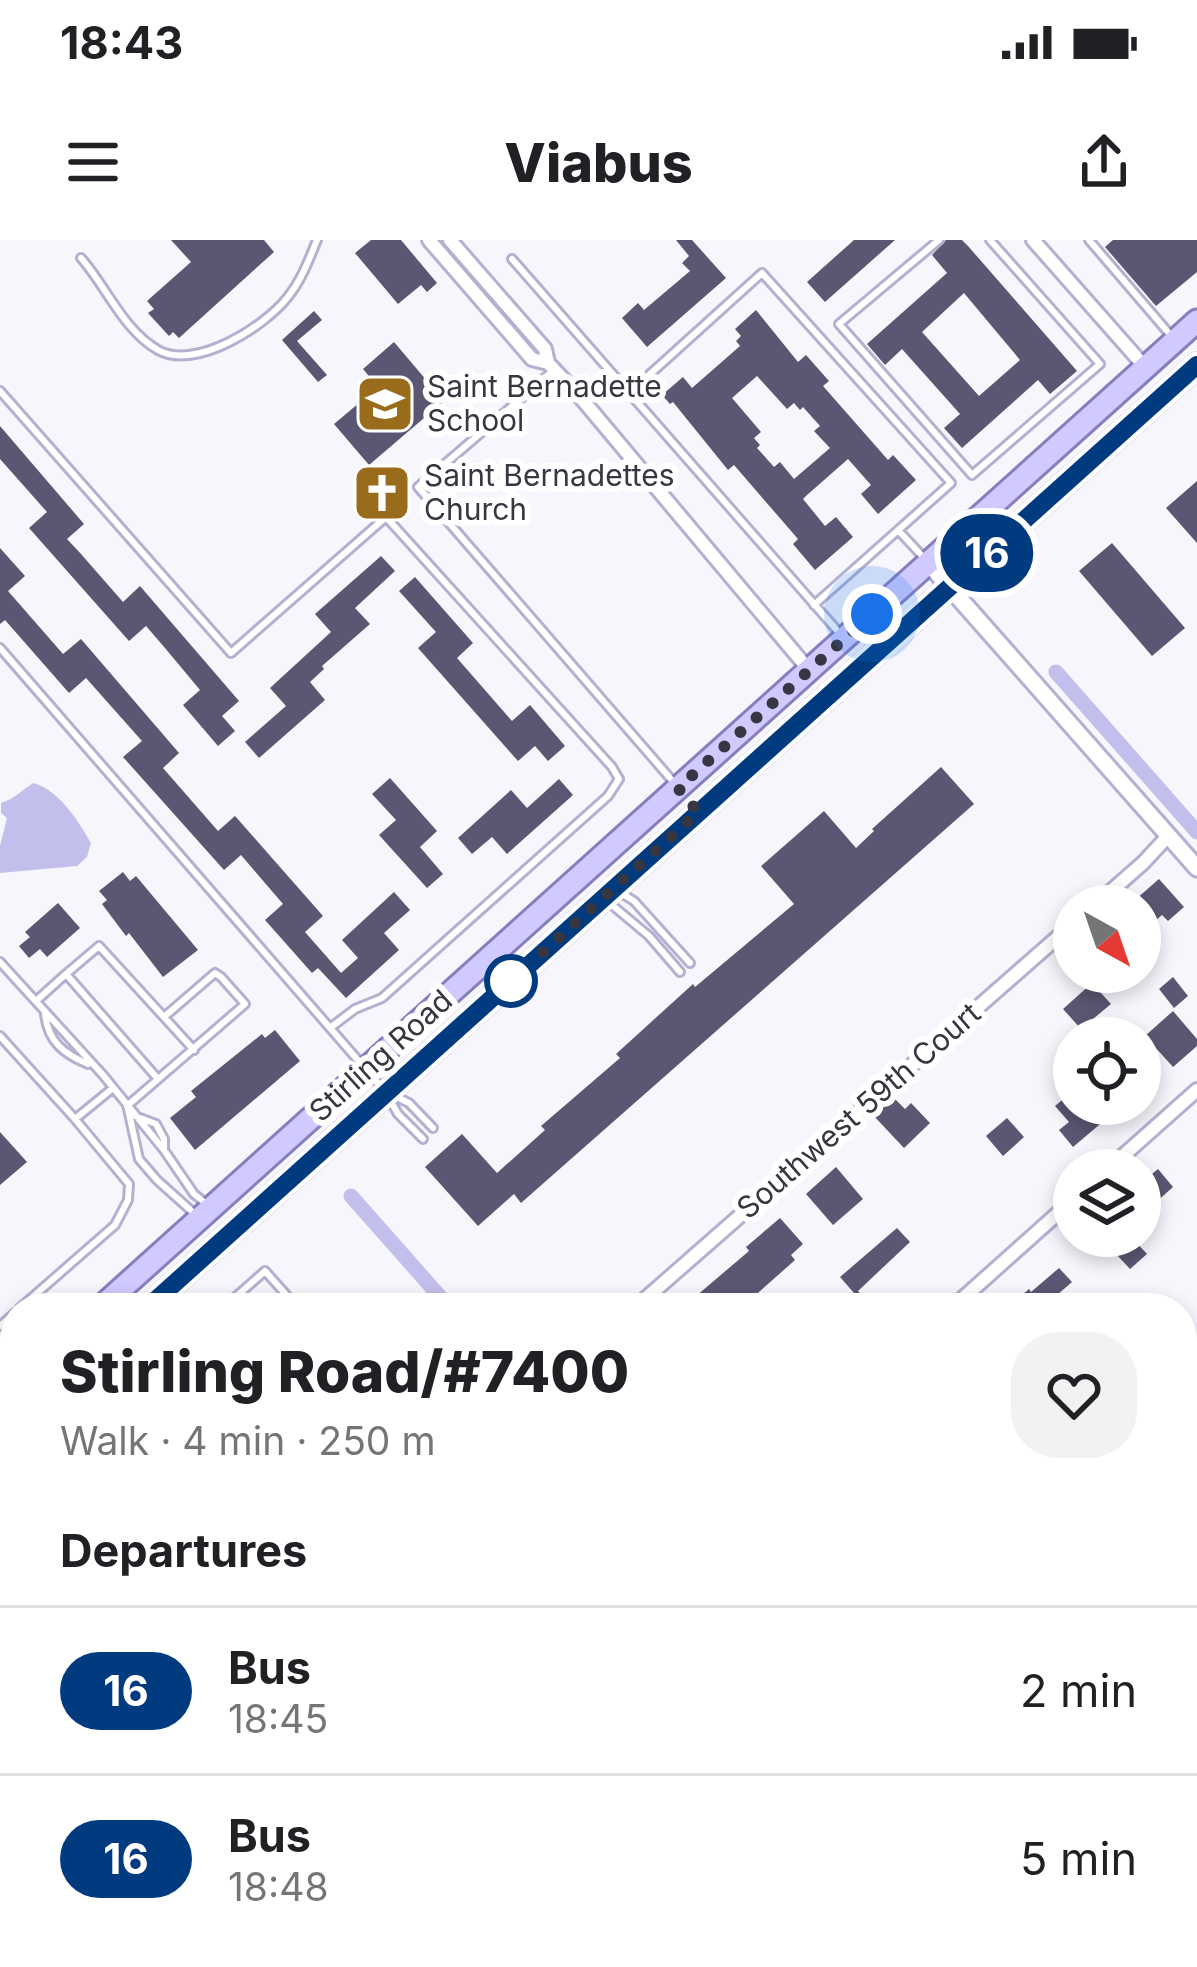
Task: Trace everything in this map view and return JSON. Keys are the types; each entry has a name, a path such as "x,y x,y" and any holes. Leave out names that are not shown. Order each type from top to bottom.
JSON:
{"main road":[{"name":"Stirling Road","path":"117,1293 1197,321"},
{"name":"Stirling Road","path":"164,1293 1197,365"},
{"path":"678,788 698,812"}],"street":[{"path":"429,240 532,359 551,366"},
{"path":"450,240 809,670"},
{"path":"1033,240 1145,368"},
{"path":"929,564 1197,868"},
{"path":"1118,885 1168,836"},
{"name":"Southwest 59th Court","path":"652,1293 1053,941"},
{"path":"1131,1149 1197,1090"},
{"path":"969,1293 1053,1218"}],"lane":[{"path":"80,258 142,338 174,356 215,348 252,330 286,301 317,240"},
{"path":"939,240 839,324 972,475 1100,364 990,240"},
{"path":"1089,240 1176,340"},
{"path":"512,259 844,639"},
{"path":"628,394 762,273 951,483 814,604"},
{"path":"470,289 483,278"},
{"path":"551,366 418,487 678,788"},
{"path":"0,391 230,653 386,517 619,779 608,796 382,998 355,1009 330,1028"},
{"path":"898,530 929,564"},
{"path":"0,648 423,1139"},
{"path":"608,893 634,901 690,963"},
{"path":"608,893 680,972"},
{"path":"36,1001 99,946 194,1050"},
{"path":"0,962 164,1150 206,1213"},
{"path":"127,1106 245,1004 215,973 164,1017"},
{"path":"66,974 158,1079"},
{"path":"44,1011 50,1036 59,1048 94,1066"},
{"path":"0,1036 129,1184 128,1201 115,1225 37,1293"},
{"path":"75,1119 113,1088"},
{"path":"386,1092 409,1103 433,1128"},
{"path":"127,1106 139,1159 184,1207 206,1213"},
{"path":"240,1293 265,1271 285,1293"}],"water":[{"path":"33,783 51,792 73,815 91,843 87,857 77,866 0,873 7,818 1,813 1,803"}],"building":[{"path":"171,240 264,240 274,252 179,338 173,332 169,336 148,313 154,309 147,301 191,262"},
{"path":"371,240 401,240 437,283 427,292 421,285 398,304 355,253"},
{"path":"676,240 692,240 726,278 647,347 622,318 638,303 644,310 690,271 682,263 689,256"},
{"path":"854,240 895,240 825,302 807,282"},
{"path":"946,240 962,240 1077,371 1050,394 1038,380 962,448 944,428 960,414 902,349 885,365 867,344 947,273 932,255","holes":["964,293 1020,360 979,396 922,332"]},
{"path":"1113,240 1197,240 1197,272 1156,306 1105,247"},
{"path":"756,310 798,362 806,355 829,381 823,386 888,460 893,455 916,480 878,514 861,494 871,485 848,459 807,495 803,499 825,526 836,517 853,537 815,570 793,544 798,539 734,465 728,470 673,402 662,395 683,377 692,388 740,346 736,341 741,336 735,329","holes":["757,376 787,409 794,403 800,410 803,407 820,426 814,431 830,448 794,479 780,462 774,467 757,448 760,445 754,438 761,432 732,398"]},
{"path":"314,311 322,320 297,341 327,375 318,382 282,340"},
{"path":"394,342 444,401 369,465 334,424 378,387 363,369"},
{"path":"0,426 84,524 67,539 123,602 140,586 239,701 222,716 235,731 218,746 183,705 200,690 146,626 129,641 29,528 47,512 0,459"},
{"path":"1197,481 1197,543 1166,508"},
{"path":"1112,543 1185,628 1152,656 1079,571"},
{"path":"0,548 25,576 8,591 63,654 81,639 179,753 163,768 218,831 235,816 323,916 305,932 341,973 358,958 342,940 394,892 410,910 384,933 399,950 346,998 318,968 312,973 265,920 283,904 241,855 224,870 123,757 142,741 86,678 69,693 5,620 0,624"},
{"path":"381,556 395,571 355,608 370,624 310,682 325,700 259,758 245,742 286,706 270,688 331,632 315,614"},
{"path":"415,577 473,643 457,658 512,721 530,705 565,746 548,761 535,746 518,761 418,648 436,632 399,591"},
{"path":"941,767 974,804 521,1203 514,1194 478,1226 425,1167 462,1134 497,1173 693,984 695,987 794,904 761,866 824,811 856,848"},
{"path":"390,778 437,831 420,847 443,874 427,888 379,835 396,820 372,794"},
{"path":"559,779 573,795 507,854 492,837 472,854 458,838 511,790 527,808"},
{"path":"123,872 130,881 136,876 198,950 163,977 102,904 107,900 99,891"},
{"path":"1159,879 1184,907 1168,921 1161,916 1161,885 1152,885"},
{"path":"58,903 80,928 47,957 40,949 29,958 19,946 30,937 25,932"},
{"path":"1173,977 1188,996 1174,1008 1161,987"},
{"path":"1081,993 1101,993 1111,1004 1095,1017 1070,1017 1063,1009"},
{"path":"1173,1011 1197,1039 1197,1046 1173,1067 1161,1054 1161,1022"},
{"path":"275,1030 300,1061 195,1150 170,1118 196,1097 191,1091 262,1034 265,1038"},
{"path":"892,1096 905,1109 911,1103 930,1123 904,1148 872,1114"},
{"path":"1007,1118 1024,1137 1003,1156 986,1136"},
{"path":"1065,1125 1099,1125 1073,1147 1059,1130"},
{"path":"0,1132 27,1162 0,1185"},
{"path":"836,1167 863,1199 833,1225 806,1194"},
{"path":"1161,1173 1173,1187 1161,1198"},
{"path":"780,1218 803,1244 791,1255 795,1260 758,1293 700,1293 749,1251 746,1247"},
{"path":"897,1228 910,1242 860,1293 854,1293 840,1277"},
{"path":"1119,1257 1144,1257 1130,1269"},
{"path":"1059,1268 1072,1282 1059,1293 1024,1293"}],"waterway":[{"path":"1056,672 1197,832"},
{"path":"351,1196 437,1293"}],"bus line":[{"name":"16","path":"164,1293 1197,365"}],"place":[{"name":"Saint Bernadette School","path":"385,404"},
{"name":"Saint Bernadettes Church","path":"382,493"}],"route":[{"path":"511,981 698,812 678,788 872,614"}]}
